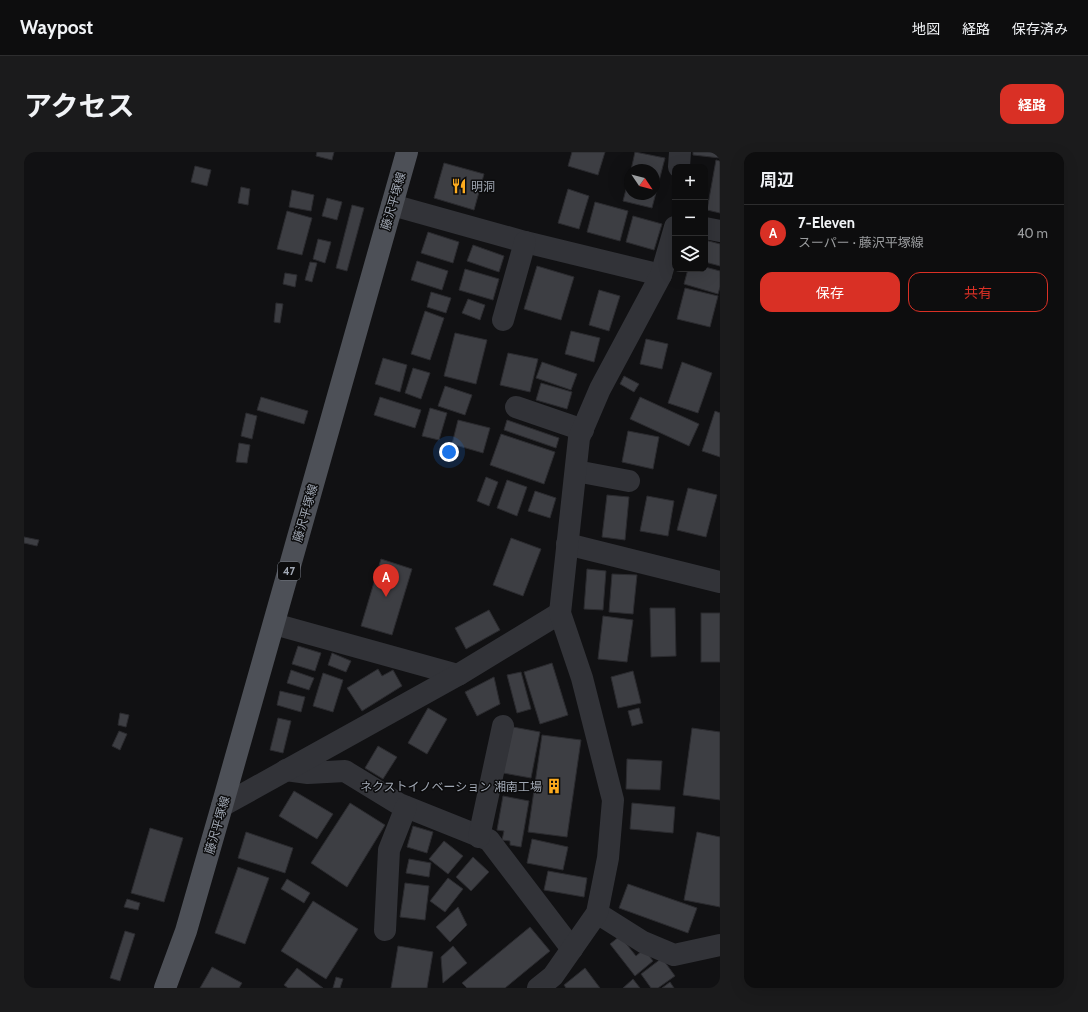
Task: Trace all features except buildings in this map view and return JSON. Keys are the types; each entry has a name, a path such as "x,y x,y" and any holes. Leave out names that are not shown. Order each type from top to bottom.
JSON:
{"main road":[{"name":"藤沢平塚線","path":"164,988 186,932 407,152"}],"street":[{"path":"679,164 680,152"},
{"path":"392,205 525,242 661,276"},
{"path":"708,228 720,230"},
{"path":"538,988 553,976 597,913 608,858 613,800 582,678 560,614 579,438 600,390 661,276 672,236"},
{"path":"503,320 525,242"},
{"path":"516,407 583,430"},
{"path":"576,471 629,481"},
{"path":"567,544 720,582"},
{"path":"222,806 458,675 560,614"},
{"path":"274,624 458,675"},
{"path":"479,837 503,726"},
{"path":"286,770 308,773 345,771 406,807 489,840 572,949"},
{"path":"385,930 389,850 406,807"},
{"path":"597,913 643,942 674,955 720,945"}],"place":[{"name":"明洞","path":"459,186"},
{"name":"7-Eleven","path":"386,597"},
{"name":"ネクストイノベーション 湘南工場","path":"554,786"}]}
